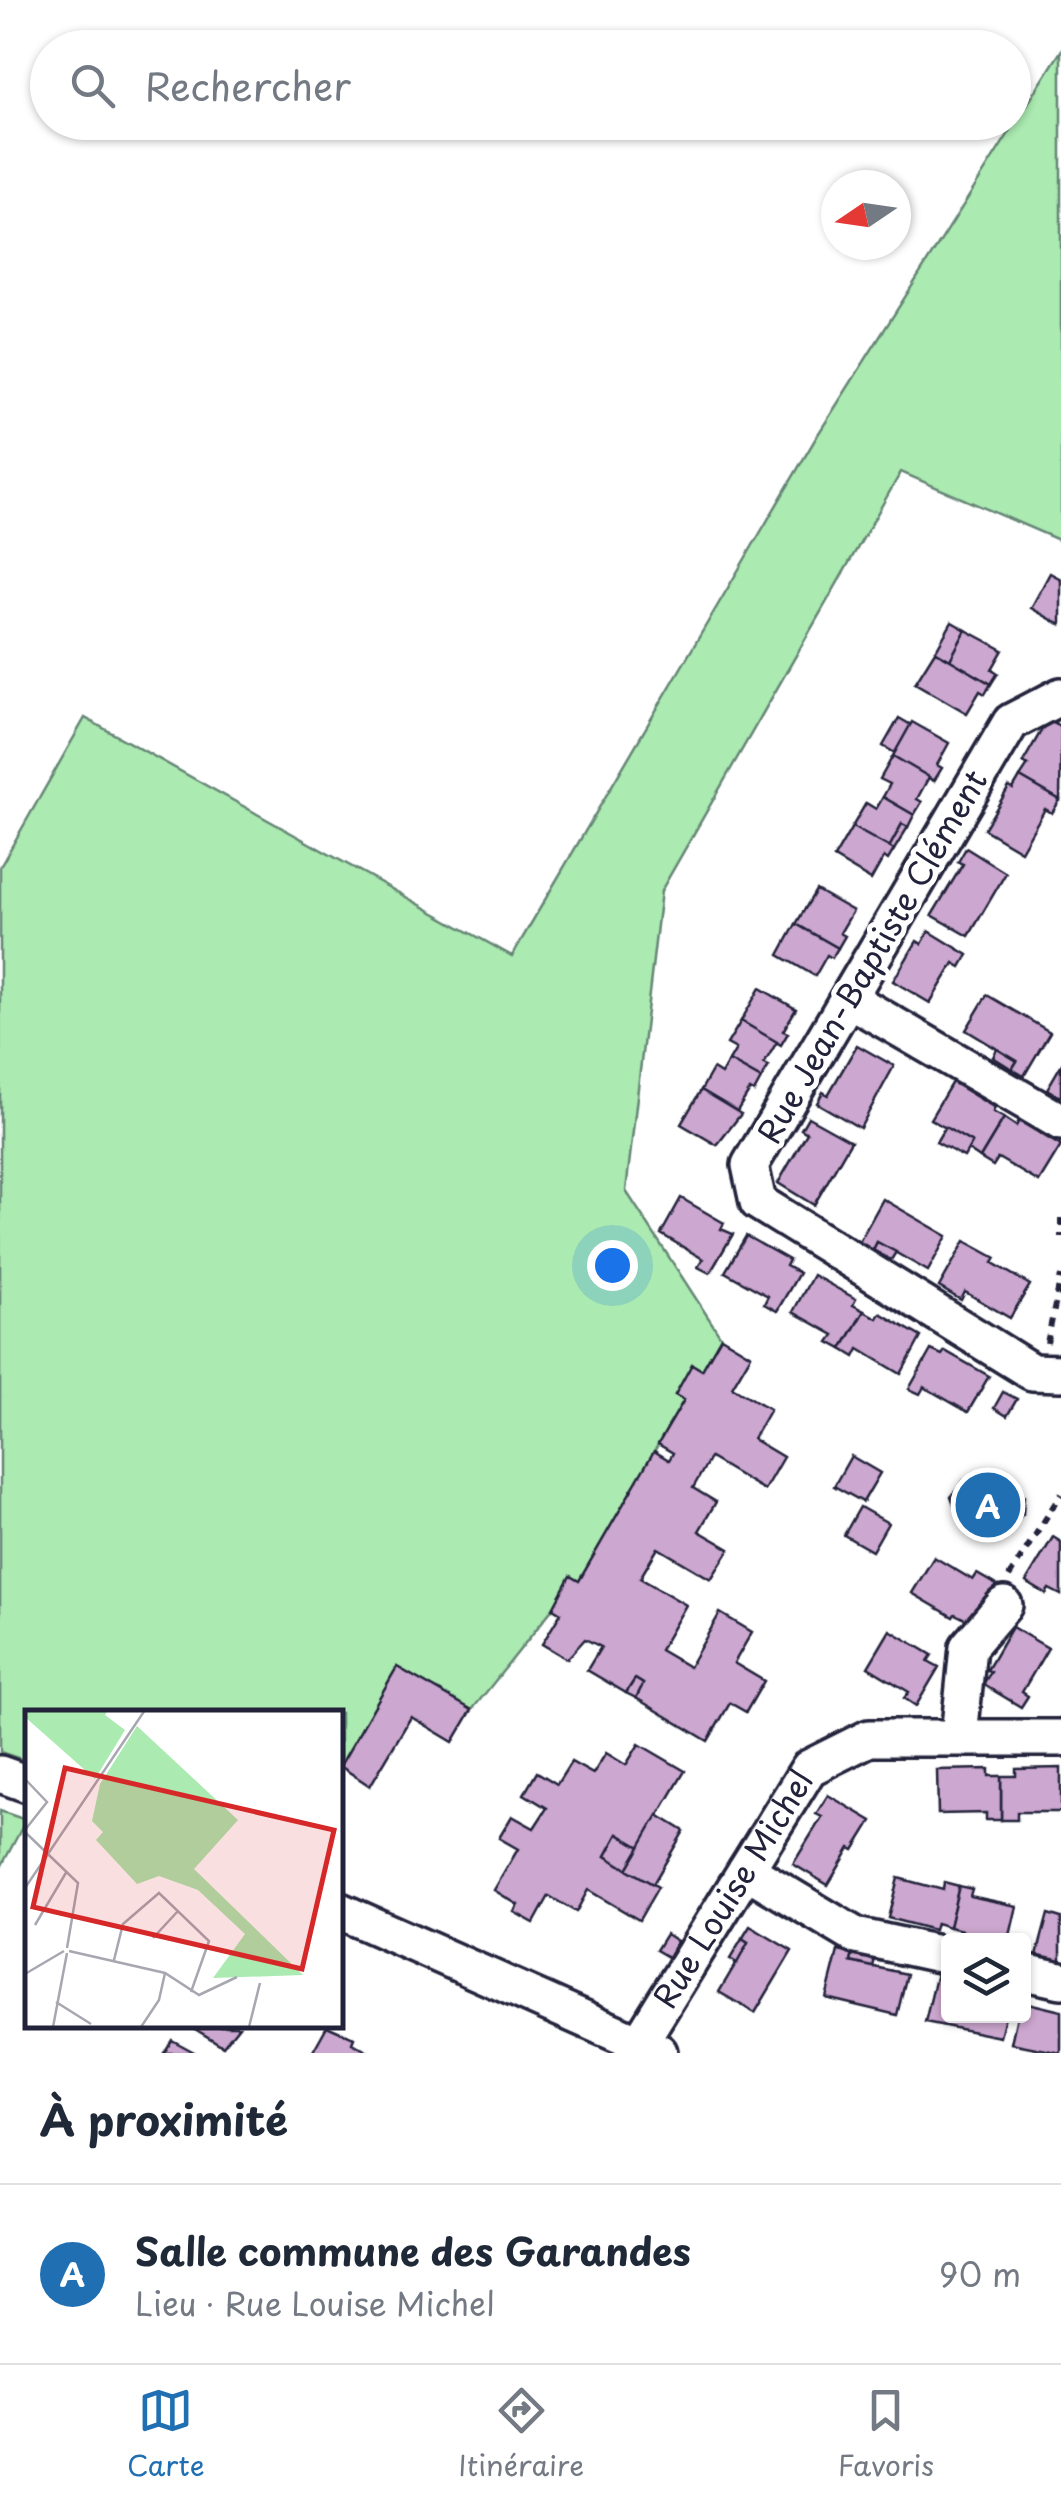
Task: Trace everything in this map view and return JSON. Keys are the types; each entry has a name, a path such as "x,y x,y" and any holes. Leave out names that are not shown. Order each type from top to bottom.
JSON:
{"street":[{"name":"Rue Jean-Baptiste Clément","path":"1051,1372 1032,1372 758,1202 750,1165 1011,722 1061,696"},
{"path":"849,999 1061,1122"},
{"path":"959,1737 968,1646 1004,1605"},
{"name":"Rue Louise Michel","path":"644,2050 809,1768 868,1738 1061,1738"},
{"path":"0,1774 25,1783"},
{"path":"746,1870 856,1936 941,1954"},
{"path":"342,1912 644,2050"},
{"path":"1031,1974 1061,1980"}],"path":[{"path":"1061,1218 1061,1236"},
{"path":"1051,1372 1061,1276"},
{"path":"1004,1605 1010,1574 1061,1494"}],"green space":[{"path":"1061,51 1061,541 901,472 661,891 626,1191 721,1337 702,1370 693,1365 675,1395 684,1400 579,1581 570,1577 553,1608 472,1710 397,1667 342,1763 342,1710 25,1710 25,1760 0,1752 0,867 85,718 512,956 817,436 1005,140 1031,140 1031,98"},
{"path":"0,1811 25,1822 0,1869"}],"building":[{"path":"1050,573 1061,579 1061,625 1031,608"},
{"path":"952,622 966,630 950,660 935,652"},
{"path":"966,630 1003,650 992,669 998,673 991,684 950,660"},
{"path":"935,651 991,684 985,694 980,691 967,713 915,683"},
{"path":"899,718 911,725 895,753 883,746"},
{"path":"1048,719 1061,727 1060,800 1020,777 1028,765 1023,762"},
{"path":"912,722 949,743 937,765 942,768 934,781 893,756"},
{"path":"893,756 929,777 917,799 922,802 914,815 883,797 890,784 880,779"},
{"path":"1020,777 1060,800 1052,813 1045,809 1021,851 984,829 1009,787 1013,789"},
{"path":"883,797 914,815 908,827 902,824 889,848 852,827 866,803 876,809"},
{"path":"902,824 908,827 894,850 889,848"},
{"path":"852,827 894,850 888,860 884,857 871,880 834,858"},
{"path":"966,848 1006,873 969,936 932,915 963,864 958,862"},
{"path":"816,890 853,911 840,933 845,936 838,948 796,924"},
{"path":"796,924 838,948 832,958 827,955 815,976 779,955"},
{"path":"929,931 968,955 961,967 954,963 930,1003 893,981 917,941 922,944"},
{"path":"760,988 796,1009 783,1031 788,1033 781,1045 741,1021"},
{"path":"987,995 1050,1032 1024,1076 1012,1069 1017,1061 966,1030"},
{"path":"741,1021 777,1042 764,1064 769,1066 761,1079 729,1061 736,1049 727,1044"},
{"path":"857,1045 894,1066 860,1128 817,1103 823,1092 828,1095"},
{"path":"997,1049 1017,1061 1012,1069 993,1057"},
{"path":"729,1061 761,1079 737,1111 701,1090 713,1069 721,1074"},
{"path":"1061,1065 1061,1095 1060,1097 1047,1089"},
{"path":"952,1082 995,1108 993,1112 1004,1118 980,1158 968,1150 972,1143 930,1119"},
{"path":"701,1090 741,1114 717,1145 681,1124"},
{"path":"808,1117 851,1141 814,1205 778,1183 807,1133 801,1129"},
{"path":"1004,1118 1016,1126 1019,1121 1061,1146 1039,1182 998,1158 993,1166 980,1158"},
{"path":"945,1127 972,1143 964,1157 936,1142"},
{"path":"681,1198 724,1223 721,1229 733,1234 710,1273 698,1267 703,1259 661,1234"},
{"path":"883,1199 947,1236 928,1271 877,1242 873,1250 859,1242"},
{"path":"746,1236 789,1260 786,1266 799,1273 777,1311 764,1304 768,1296 725,1272"},
{"path":"965,1241 996,1258 993,1263 1030,1285 1010,1318 965,1292 961,1300 939,1287"},
{"path":"877,1242 896,1252 891,1260 873,1250"},
{"path":"813,1275 856,1299 853,1305 864,1311 842,1349 829,1342 834,1335 793,1312"},
{"path":"864,1311 877,1318 880,1313 921,1337 901,1374 859,1349 855,1357 842,1349"},
{"path":"721,1337 751,1355 732,1387 770,1409 753,1439 783,1457 764,1490 710,1458 693,1488 716,1502 699,1531 730,1549 711,1579 658,1548 640,1578 686,1605 660,1650 689,1667 720,1613 752,1632 734,1663 764,1681 746,1712 730,1703 708,1741 636,1698 643,1684 635,1679 626,1693 587,1670 601,1647 585,1639 567,1659 542,1644 561,1613 553,1608 570,1576 579,1581 654,1451 669,1460 673,1453 658,1444 684,1400 675,1395 692,1364 702,1370"},
{"path":"931,1350 942,1355 945,1351 989,1376 968,1412 924,1387 920,1394 909,1389"},
{"path":"1003,1392 1017,1399 1007,1416 994,1408"},
{"path":"851,1456 880,1473 863,1502 834,1486"},
{"path":"964,1480 976,1482 981,1491 989,1491 998,1481 1011,1482 1024,1496 1023,1514 1010,1527 990,1529 956,1511 951,1497"},
{"path":"860,1507 888,1523 872,1551 844,1535"},
{"path":"1053,1537 1061,1542 1061,1595 1049,1589 1046,1594 1026,1582"},
{"path":"934,1557 973,1580 977,1574 996,1585 971,1628 964,1624 967,1620 955,1614 953,1617 912,1593"},
{"path":"1012,1627 1048,1648 1022,1692 1028,1696 1021,1707 983,1684"},
{"path":"890,1630 932,1655 928,1661 939,1667 916,1706 904,1698 909,1692 868,1667"},
{"path":"397,1667 472,1710 453,1742 411,1717 370,1786 342,1767"},
{"path":"635,1679 643,1684 636,1698 626,1693"},
{"path":"639,1744 685,1771 640,1847 618,1834 606,1856 658,1887 639,1920 588,1890 576,1912 549,1896 534,1923 514,1912 518,1905 494,1890 518,1849 499,1838 512,1816 534,1828 547,1808 524,1794 537,1772 557,1784 571,1762 593,1774 606,1753 626,1765"},
{"path":"1061,1768 1061,1812 1017,1812 1017,1820 1001,1820 1001,1776 1016,1776 1016,1769"},
{"path":"989,1769 989,1776 1001,1776 1001,1820 986,1820 986,1813 938,1814 937,1770"},
{"path":"828,1795 872,1821 828,1885 793,1864 822,1817 816,1814"},
{"path":"658,1815 684,1831 653,1884 627,1869"},
{"path":"618,1834 640,1847 627,1869 606,1856"},
{"path":"898,1878 943,1890 944,1882 959,1886 949,1927 936,1923 934,1930 888,1918"},
{"path":"959,1886 972,1889 970,1896 1017,1906 1011,1933 962,1933 949,1927"},
{"path":"1048,1914 1061,1918 1061,1961 1037,1955"},
{"path":"750,1926 792,1951 755,2013 719,1992 748,1943 742,1939"},
{"path":"666,1934 677,1941 668,1957 656,1950"},
{"path":"742,1939 748,1943 737,1963 730,1959"},
{"path":"838,1951 853,1954 851,1962 907,1974 897,2015 826,1998"},
{"path":"853,1954 875,1958 873,1967 851,1962"},
{"path":"937,1973 941,1974 941,2023 1003,2023 1000,2037 925,2022"},
{"path":"1031,2004 1061,2011 1061,2053 1011,2043 1015,2023 1031,2023"},
{"path":"193,2028 237,2028 223,2046"},
{"path":"326,2028 332,2028 354,2038 352,2043 370,2053 312,2053"},
{"path":"172,2040 196,2053 164,2053"}],"place":[{"name":"Salle commune des Garandes","path":"988,1505"}]}
